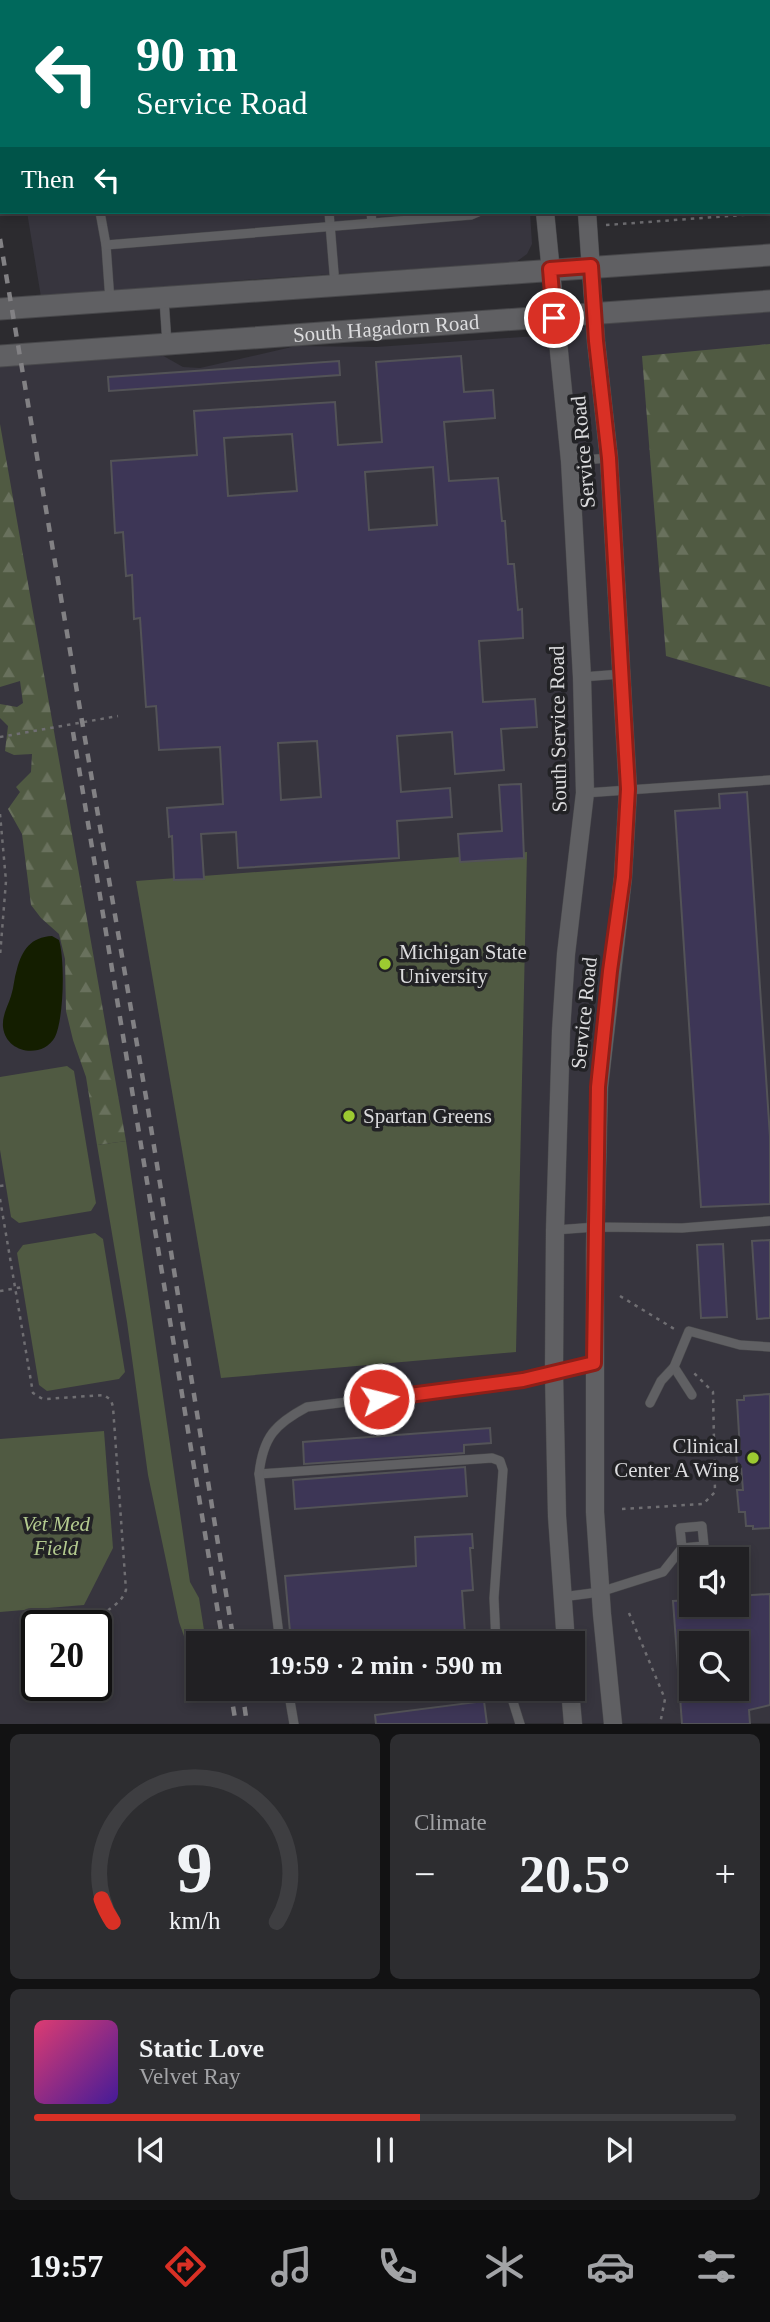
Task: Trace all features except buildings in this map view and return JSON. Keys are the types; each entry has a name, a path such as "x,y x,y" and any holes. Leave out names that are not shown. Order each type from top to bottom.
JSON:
{"street":[{"name":"South Service Road","path":"545,214 570,461 582,677 585,793 563,993 555,1230"},
{"name":"Service Road","path":"587,214 609,458 628,789 623,877 598,1087 595,1512 613,1724"},
{"path":"0,309 770,255"},
{"name":"South Hagadorn Road","path":"0,356 770,301"},
{"path":"555,1230 557,1516 565,1631"},
{"path":"571,1701 573,1724"}],"lane":[{"path":"100,214 106,245 110,301"},
{"path":"329,214 335,285"},
{"path":"371,214 372,223"},
{"path":"106,245 473,214"},
{"path":"163,297 167,344"},
{"path":"570,461 609,458"},
{"path":"582,677 621,674"},
{"path":"585,793 770,780"},
{"path":"555,1230 596,1227 681,1228 770,1221"},
{"path":"650,1403 662,1381 674,1367 689,1331 740,1345 770,1347"},
{"path":"279,1631 259,1474 261,1457 275,1428 307,1407 509,1381 594,1363"},
{"path":"674,1367 692,1395"},
{"path":"259,1474 492,1458 500,1461 503,1470 494,1598 495,1631"},
{"path":"562,1597 600,1592 663,1572 679,1552"},
{"path":"290,1701 294,1724"},
{"path":"513,1701 520,1724"}],"path":[{"path":"604,225 756,214"},
{"path":"0,737 118,716"},
{"path":"0,814 6,881 0,956"},
{"path":"0,1186 6,1185"},
{"path":"0,1199 32,1388 36,1396 46,1399 104,1395 111,1400 113,1407 125,1590 118,1603 107,1610"},
{"path":"0,1291 23,1287"},
{"path":"26,1352 33,1351"},
{"path":"622,1509 703,1504"},
{"path":"629,1613 665,1699 660,1724"}],"shaded area":[{"path":"27,214 530,214 532,244 527,254 516,262 243,280 41,297"},
{"name":"Michigan State University","path":"770,310 770,1723 0,1724 0,365 160,354 183,367 200,368 296,346 376,347 565,334 573,328"},
{"path":"52,936 59,940 62,961 63,989 58,1028 55,1037 42,1049 34,1051 18,1048 6,1036 3,1027 19,962 33,942"}],"green space":[{"path":"770,344 770,687 666,656 642,356"},
{"path":"0,424 126,1141 97,1145 86,1077 66,1011 65,959 59,934 31,905 22,834 8,809 20,792 16,787 31,772 32,754 14,755 5,751 8,726 0,718 0,704 17,707 23,703 20,681 0,687"},
{"name":"Spartan Greens","path":"527,852 516,1352 221,1378 136,881"},
{"path":"67,1066 74,1071 96,1203 91,1211 19,1223 11,1217 0,1150 0,1077"},
{"path":"126,1141 190,1582 199,1598 204,1631 186,1631 186,1642 179,1622 148,1475 127,1322 97,1145"},
{"path":"95,1233 103,1239 125,1372 119,1379 47,1391 39,1385 17,1253 23,1245"},
{"name":"Vet Med Field","path":"104,1431 113,1548 84,1605 0,1612 0,1439"}],"railway":[{"path":"0,239 148,1109 232,1631"},
{"path":"73,732 221,1631"},
{"path":"232,1701 236,1724"},
{"path":"244,1701 247,1724"}],"place":[{"name":"Michigan State University","path":"385,964"},
{"name":"Spartan Greens","path":"349,1116"},
{"name":"Clinical Center A Wing","path":"753,1458"}],"route":[{"path":"379,1399 523,1380 594,1363 598,1087 623,877 628,789 609,458 591,266 550,269 554,318"}]}
